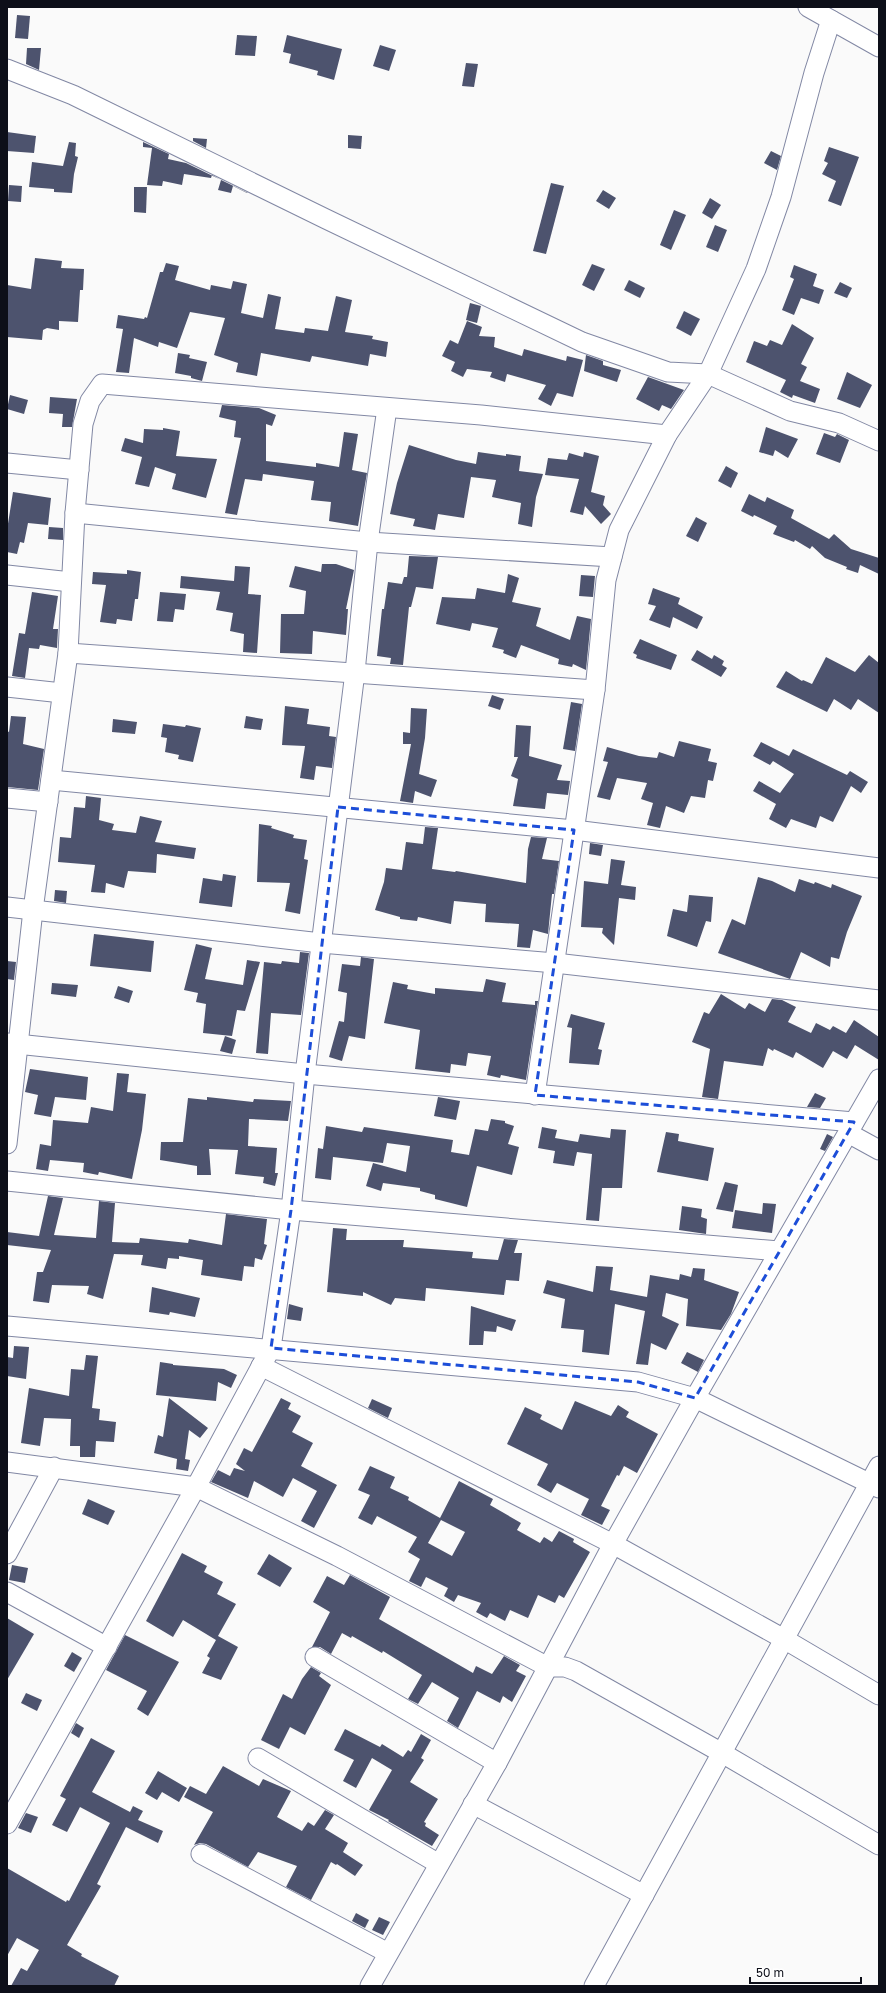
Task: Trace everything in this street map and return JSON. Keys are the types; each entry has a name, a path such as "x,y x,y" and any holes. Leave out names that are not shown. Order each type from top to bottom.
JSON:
{"street":[{"path":"808,7 879,47"},
{"path":"535,1095 595,690 606,580 619,530 667,435 708,374 756,269 782,197 814,73 831,20"},
{"path":"7,69 73,95 582,342 668,372 708,374 790,412 839,423 879,441"},
{"path":"7,1144 12,1044 33,910 68,652 75,514 83,424 90,401 102,384 481,415 667,435"},
{"path":"7,1824 196,1487 271,1348 291,1210 305,1074 356,672 368,542 386,408"},
{"path":"7,463 79,470"},
{"path":"75,514 368,542 612,557"},
{"path":"7,575 71,582"},
{"path":"68,652 595,690"},
{"path":"7,687 62,693"},
{"path":"51,780 574,830 879,868"},
{"path":"7,798 48,802"},
{"path":"7,908 321,943 555,962 879,1000"},
{"path":"12,1044 305,1074 535,1095 851,1128 879,1150"},
{"path":"370,1986 497,1763 613,1544 779,1251 879,1079"},
{"path":"7,1181 291,1210 779,1251"},
{"path":"7,1326 271,1348 638,1382 695,1398 874,1486"},
{"path":"261,1366 613,1544 784,1639 879,1695"},
{"path":"7,1462 54,1467 196,1487 337,1556 548,1667 565,1666 576,1671 722,1753 879,1845"},
{"path":"594,1986 784,1639 874,1486 879,1466"},
{"path":"7,1554 54,1467"},
{"path":"7,1592 107,1647"},
{"path":"315,1657 497,1763"},
{"path":"258,1758 439,1864"},
{"path":"473,1804 644,1895"},
{"path":"201,1854 388,1953"}],"highlighted area":[{"path":"338,807 574,830 535,1095 854,1122 695,1398 638,1382 271,1348 291,1210"}],"building":[{"path":"17,15 30,16 28,39 15,38"},
{"path":"237,35 257,36 255,56 235,55"},
{"path":"287,35 342,49 334,80 317,75 318,71 289,63 291,54 283,52"},
{"path":"380,45 396,50 389,71 373,66"},
{"path":"27,48 41,48 39,70 26,64"},
{"path":"466,63 478,64 474,87 462,86"},
{"path":"7,132 36,136 34,153 7,151"},
{"path":"348,135 362,136 361,149 348,148"},
{"path":"193,138 207,139 206,148 193,141"},
{"path":"69,142 76,143 75,156 78,157 72,193 54,192 54,189 29,187 32,162 63,166"},
{"path":"143,142 169,154 168,159 186,163 212,176 211,178 184,174 182,185 163,181 162,186 147,185 152,148 143,147"},
{"path":"829,147 859,157 841,206 828,201 836,181 822,174 828,163 824,161"},
{"path":"771,151 781,156 777,170 764,163"},
{"path":"221,180 233,186 231,193 218,190"},
{"path":"551,183 564,186 546,254 533,251"},
{"path":"9,185 22,186 21,202 8,201"},
{"path":"134,187 147,187 146,213 134,212"},
{"path":"603,190 616,198 609,209 596,201"},
{"path":"710,198 721,205 712,219 702,213"},
{"path":"674,210 686,215 671,250 660,245"},
{"path":"715,225 727,230 718,252 706,247"},
{"path":"35,258 62,261 61,268 84,269 83,290 80,290 78,322 59,321 59,330 47,328 43,330 42,340 7,337 7,285 31,289"},
{"path":"166,263 179,266 175,280 210,290 211,285 231,289 233,281 247,284 241,313 263,318 268,294 281,297 275,329 304,333 305,328 328,331 336,296 352,300 345,332 373,336 372,339 388,342 386,357 370,354 368,366 312,356 310,362 261,353 257,376 236,372 238,363 214,355 225,318 190,312 177,348 159,342 158,347 134,338 129,373 116,372 123,329 116,328 118,315 144,319 145,317 147,318 160,272 163,272"},
{"path":"592,264 605,269 594,291 582,285"},
{"path":"794,265 817,274 813,286 824,290 819,304 801,298 794,315 782,310 794,279 790,277"},
{"path":"629,280 645,288 640,298 624,290"},
{"path":"840,282 852,288 847,298 834,293"},
{"path":"470,303 481,306 477,323 466,320"},
{"path":"684,311 700,319 691,336 676,328"},
{"path":"467,321 482,327 479,336 495,337 494,347 522,356 524,349 566,361 567,356 583,360 573,397 557,393 551,406 538,399 546,385 507,374 505,382 490,377 492,372 467,369 463,377 451,371 455,362 442,356 450,340 458,344"},
{"path":"792,324 814,338 801,364 807,367 800,381 820,389 815,403 793,395 792,398 780,392 786,380 746,362 754,341 767,346 770,340 782,345"},
{"path":"178,353 190,355 189,358 207,362 202,381 191,378 191,376 175,373"},
{"path":"586,355 603,361 603,365 621,370 617,382 584,371"},
{"path":"847,372 872,385 860,408 837,399"},
{"path":"648,377 684,390 671,409 662,405 659,411 636,399"},
{"path":"10,395 28,400 24,414 7,409"},
{"path":"50,397 77,399 72,427 62,427 63,414 49,413"},
{"path":"222,405 259,408 276,415 272,426 266,424 266,461 316,467 316,463 339,467 344,432 358,434 352,470 367,473 358,526 329,521 331,502 311,500 314,481 263,474 262,481 245,479 237,515 225,513 241,438 234,437 236,421 219,417"},
{"path":"766,427 798,439 788,458 775,450 773,456 759,452"},
{"path":"163,428 180,431 176,456 217,459 206,498 172,489 176,474 155,467 149,487 135,484 142,457 121,451 125,438 143,443 144,429 163,430"},
{"path":"824,433 835,437 837,434 849,440 840,463 816,454"},
{"path":"409,445 456,460 476,464 478,452 506,456 506,454 521,456 519,471 543,474 536,497 532,527 518,524 521,503 492,497 496,480 471,477 464,518 438,514 435,530 413,526 415,519 390,514 397,483"},
{"path":"584,452 599,456 591,492 605,496 603,505 611,514 601,524 585,506 583,515 570,512 579,479 545,475 548,458 567,460 569,453 583,457"},
{"path":"726,466 738,473 731,488 718,481"},
{"path":"13,492 51,498 48,525 28,523 24,543 20,542 17,554 7,552 7,530"},
{"path":"749,494 765,502 767,497 794,510 791,518 829,539 834,534 851,549 879,558 879,574 860,565 858,573 846,569 847,567 825,558 812,546 810,549 795,540 794,542 773,534 777,526 754,515 753,517 741,511"},
{"path":"696,517 707,523 698,542 686,536"},
{"path":"49,527 63,528 63,540 48,539"},
{"path":"409,556 438,557 433,589 416,587 411,607 409,607 403,665 390,664 391,658 377,656 382,609 384,609 388,582 402,584 404,577 407,577"},
{"path":"322,564 336,564 354,570 346,609 348,609 346,635 313,631 312,654 280,653 281,614 304,614 306,591 289,587 295,566 321,572"},
{"path":"235,566 250,567 248,594 261,595 257,653 243,652 244,634 230,631 233,613 216,610 220,592 180,588 181,576 234,581"},
{"path":"127,570 141,572 138,599 135,599 132,621 117,619 116,624 100,622 106,585 92,584 93,572 127,574"},
{"path":"508,574 519,578 512,602 541,608 536,626 570,640 577,616 591,619 586,670 573,664 572,667 558,664 559,659 521,645 516,658 503,653 504,650 492,647 498,628 472,623 470,631 436,624 442,597 475,599 477,588 505,593"},
{"path":"581,575 595,576 593,597 579,596"},
{"path":"653,588 680,598 678,604 703,617 697,629 673,617 670,628 649,620 656,606 648,604"},
{"path":"32,592 58,596 53,629 58,629 57,648 40,645 39,649 29,648 25,678 12,676 19,633 25,634"},
{"path":"160,592 186,594 184,610 175,609 173,622 157,621"},
{"path":"640,639 677,655 671,670 636,658 637,655 633,653"},
{"path":"697,650 712,659 714,655 724,661 722,665 727,668 721,677 691,660"},
{"path":"869,655 879,663 879,713 858,699 851,710 834,699 827,712 776,687 786,671 802,681 803,680 812,684 826,657 855,672"},
{"path":"492,695 504,699 500,710 488,706"},
{"path":"571,702 582,704 575,751 563,749"},
{"path":"285,706 309,709 307,724 330,727 329,736 336,737 332,768 316,766 314,780 300,778 305,746 282,745"},
{"path":"411,708 427,709 425,738 419,774 437,780 431,797 415,791 413,803 400,801 411,744 403,744 403,732 410,733"},
{"path":"11,716 26,717 23,744 44,749 38,790 7,787 7,731 9,732"},
{"path":"246,716 263,719 261,730 244,728"},
{"path":"113,719 137,722 135,734 112,732"},
{"path":"163,724 185,727 186,725 201,728 193,762 178,759 179,755 165,752 167,738 161,737"},
{"path":"516,725 531,726 529,756 562,765 557,780 570,781 568,795 547,793 545,809 513,806 518,779 511,776 518,757 514,757"},
{"path":"679,741 711,749 708,761 717,763 713,781 708,780 705,798 691,796 684,813 666,806 660,828 647,825 653,803 641,799 647,783 617,778 610,800 597,797 608,762 603,761 607,747 639,756 657,758 659,752 674,757"},
{"path":"761,742 789,756 793,749 847,775 850,771 868,782 861,793 851,786 833,822 820,816 816,828 791,819 786,828 769,819 776,804 753,791 759,781 780,793 794,774 773,761 770,765 753,756"},
{"path":"86,796 101,798 99,820 114,824 112,830 136,833 140,816 162,821 155,842 196,848 194,859 157,854 156,873 128,871 124,888 106,883 105,893 91,892 95,865 58,862 60,837 71,838 74,807 85,808"},
{"path":"259,824 272,826 271,828 294,835 293,838 307,840 304,859 308,860 300,914 285,911 290,883 257,882"},
{"path":"425,827 438,828 432,869 456,871 526,883 528,849 531,837 547,838 542,859 559,861 554,894 552,894 548,934 533,930 530,948 517,947 519,924 485,922 486,904 454,901 451,924 418,917 417,921 400,919 400,917 375,910 384,882 386,868 402,870 406,842 423,844"},
{"path":"590,843 603,845 601,856 589,854"},
{"path":"611,859 625,861 621,885 636,887 635,900 619,898 614,945 602,933 603,928 581,927 584,881 608,884"},
{"path":"223,874 236,876 232,907 199,903 203,878 222,881"},
{"path":"758,877 772,881 795,892 799,879 814,884 815,882 831,888 832,884 862,896 847,932 839,959 831,957 830,967 801,952 790,979 718,953 732,919 745,925"},
{"path":"55,890 67,891 66,903 54,901"},
{"path":"689,895 713,897 711,922 706,921 697,947 667,936 673,909 687,912"},
{"path":"94,934 154,941 151,972 90,966"},
{"path":"196,944 212,948 205,979 243,985 247,960 260,962 245,1011 237,1010 232,1036 203,1033 206,1004 196,1002 198,993 184,990"},
{"path":"300,952 309,953 301,1015 271,1013 268,1054 256,1053 264,962 281,964 282,961 299,963"},
{"path":"361,957 374,959 365,1039 349,1036 342,1061 329,1057 339,1021 344,1022 347,993 338,991 342,964 360,966"},
{"path":"7,961 16,962 14,980 7,979"},
{"path":"486,979 506,983 502,1002 535,1005 535,1001 538,1001 526,1080 501,1075 500,1078 487,1075 491,1056 468,1053 466,1066 451,1064 450,1073 415,1069 420,1030 384,1023 393,982 408,985 407,989 435,994 435,988 483,992"},
{"path":"52,983 78,985 76,997 51,994"},
{"path":"118,986 133,991 129,1003 114,998"},
{"path":"721,994 745,1009 749,1003 765,1012 772,999 782,1000 796,1007 788,1022 811,1033 816,1023 830,1030 833,1026 846,1033 854,1020 879,1037 879,1060 855,1045 847,1059 833,1051 823,1068 796,1052 793,1058 774,1049 773,1051 768,1048 763,1066 724,1061 718,1099 702,1097 710,1049 692,1042 704,1012 709,1014"},
{"path":"571,1014 605,1023 598,1049 602,1050 599,1065 569,1063 572,1028 567,1027"},
{"path":"225,1036 236,1040 232,1054 220,1051"},
{"path":"30,1069 88,1077 86,1100 55,1097 51,1117 34,1114 38,1095 25,1092"},
{"path":"117,1073 129,1074 127,1092 146,1094 142,1130 132,1179 99,1172 98,1175 83,1172 84,1163 50,1160 48,1171 36,1169 40,1144 51,1146 53,1120 88,1123 91,1107 113,1111"},
{"path":"815,1093 826,1098 820,1108 807,1107"},
{"path":"207,1097 253,1102 254,1099 291,1101 288,1121 249,1119 248,1146 277,1148 275,1173 278,1173 275,1186 263,1183 264,1177 235,1174 238,1150 209,1149 211,1175 197,1175 197,1166 160,1160 161,1142 183,1142 188,1098 207,1100"},
{"path":"438,1097 460,1101 456,1120 434,1116"},
{"path":"491,1119 505,1121 505,1123 514,1126 508,1144 519,1147 512,1175 477,1166 467,1207 435,1199 435,1195 420,1191 420,1188 383,1183 381,1191 366,1186 373,1163 406,1172 410,1146 387,1143 383,1163 333,1157 331,1180 315,1178 318,1148 323,1149 326,1126 362,1132 364,1127 453,1140 451,1152 469,1155 475,1129 488,1131"},
{"path":"542,1127 557,1130 555,1138 578,1142 580,1134 610,1138 611,1129 626,1130 622,1188 602,1188 599,1221 586,1220 592,1154 577,1152 574,1166 553,1163 555,1151 538,1148"},
{"path":"666,1132 679,1134 678,1141 714,1148 708,1181 657,1172"},
{"path":"827,1134 833,1137 825,1151 820,1149"},
{"path":"725,1182 738,1185 733,1212 716,1209"},
{"path":"48,1196 63,1198 54,1235 96,1238 99,1201 115,1203 112,1242 139,1243 140,1238 188,1243 189,1239 222,1245 226,1214 267,1219 264,1244 267,1245 262,1260 255,1258 254,1267 244,1266 242,1281 201,1275 203,1260 179,1256 179,1259 168,1258 166,1269 141,1265 143,1255 114,1254 103,1299 87,1294 89,1286 52,1285 49,1303 33,1301 37,1272 43,1272 51,1250 7,1245 7,1232 39,1236"},
{"path":"763,1203 776,1204 772,1233 732,1228 735,1210 762,1214"},
{"path":"682,1206 702,1209 701,1217 707,1219 706,1234 679,1230"},
{"path":"333,1228 347,1229 346,1240 404,1240 403,1247 473,1252 472,1258 498,1260 504,1239 518,1240 514,1253 522,1253 519,1281 506,1280 504,1295 426,1288 425,1301 395,1298 391,1305 363,1292 363,1296 327,1292"},
{"path":"596,1266 613,1267 610,1290 647,1297 650,1275 679,1280 680,1274 691,1277 693,1268 705,1269 704,1280 739,1292 731,1314 721,1330 686,1326 688,1299 666,1293 662,1316 679,1324 666,1350 651,1343 648,1365 636,1364 645,1311 615,1304 609,1355 582,1352 584,1330 561,1328 565,1299 543,1293 547,1280 593,1292"},
{"path":"152,1287 200,1298 195,1317 170,1312 169,1315 149,1312"},
{"path":"289,1304 303,1308 301,1321 287,1319"},
{"path":"471,1306 516,1320 512,1331 497,1326 496,1332 484,1331 483,1345 469,1345"},
{"path":"14,1346 29,1347 26,1379 7,1376 7,1357 13,1358"},
{"path":"687,1352 704,1360 698,1372 681,1363"},
{"path":"86,1355 98,1356 92,1408 100,1409 99,1420 116,1422 114,1442 96,1441 95,1457 80,1457 80,1446 70,1446 71,1419 44,1418 40,1446 21,1443 29,1388 69,1396 71,1369 84,1370"},
{"path":"160,1362 173,1365 224,1369 237,1375 231,1388 218,1382 216,1401 156,1395"},
{"path":"169,1398 208,1428 200,1438 189,1430 185,1459 190,1460 188,1471 176,1469 177,1459 154,1453 158,1435 163,1437"},
{"path":"281,1398 291,1403 288,1409 301,1416 292,1432 313,1443 301,1466 337,1485 314,1528 301,1521 317,1491 293,1478 283,1497 254,1481 248,1498 211,1482 218,1470 230,1476 234,1468 245,1471 236,1464 244,1448 252,1452"},
{"path":"372,1399 392,1408 388,1418 368,1408"},
{"path":"575,1401 611,1416 618,1405 629,1412 626,1417 658,1434 637,1473 624,1466 619,1476 617,1475 601,1506 610,1510 602,1525 581,1515 589,1499 557,1483 551,1493 537,1485 548,1464 507,1444 525,1407 542,1415 540,1419 562,1430"},
{"path":"370,1466 395,1477 390,1488 409,1497 408,1500 440,1518 459,1481 493,1499 490,1505 521,1523 517,1530 540,1543 544,1537 552,1542 559,1531 574,1539 573,1542 590,1552 564,1598 559,1595 555,1603 538,1595 528,1618 510,1610 505,1621 490,1613 487,1618 476,1612 481,1603 458,1595 454,1602 444,1596 448,1588 426,1577 421,1587 409,1581 420,1559 408,1552 417,1537 377,1516 372,1525 358,1518 370,1495 358,1490","holes":["441,1520 465,1532 452,1556 428,1543"]},
{"path":"88,1499 115,1511 108,1525 82,1514"},
{"path":"182,1553 207,1566 204,1572 223,1582 217,1594 236,1604 218,1636 238,1647 221,1680 202,1673 210,1658 207,1656 216,1640 183,1620 173,1637 146,1621"},
{"path":"269,1554 292,1568 280,1587 257,1574"},
{"path":"12,1565 28,1568 25,1583 9,1580"},
{"path":"350,1575 390,1597 379,1619 473,1673 476,1666 492,1674 504,1656 520,1665 516,1671 526,1676 512,1702 503,1696 500,1703 477,1691 458,1728 447,1721 459,1698 432,1682 418,1704 408,1699 422,1675 383,1651 382,1653 352,1636 351,1638 342,1633 331,1654 320,1647 312,1647 330,1612 313,1602 327,1576 344,1585"},
{"path":"7,1618 34,1634 7,1680"},
{"path":"125,1635 179,1662 148,1716 137,1709 147,1691 106,1670"},
{"path":"72,1652 82,1658 74,1672 64,1666"},
{"path":"311,1667 321,1673 319,1676 331,1685 305,1735 290,1727 279,1749 261,1740 283,1694 292,1699 302,1679"},
{"path":"26,1693 42,1700 37,1711 21,1703"},
{"path":"76,1723 84,1728 79,1738 71,1733"},
{"path":"345,1729 380,1747 382,1744 403,1757 408,1750 411,1752 421,1734 431,1740 421,1758 424,1760 410,1782 438,1799 424,1822 426,1823 425,1826 439,1835 432,1846 388,1821 389,1820 369,1810 392,1770 372,1758 356,1788 343,1781 354,1760 334,1750"},
{"path":"91,1738 115,1751 92,1792 130,1812 133,1806 143,1811 138,1820 163,1831 158,1843 126,1827 97,1884 101,1886 67,1945 82,1954 81,1956 119,1976 114,1986 11,1986 21,1968 27,1971 39,1950 17,1938 7,1956 7,1868 66,1902 67,1900 69,1901 110,1823 80,1807 67,1832 52,1825 66,1799 60,1796"},
{"path":"223,1766 259,1786 263,1779 291,1791 277,1817 302,1831 308,1822 314,1826 325,1810 334,1815 325,1829 348,1843 343,1852 363,1865 355,1876 337,1864 336,1865 331,1862 311,1900 286,1887 297,1866 258,1852 248,1867 206,1844 200,1843 194,1845 213,1812 184,1797 190,1786 206,1794"},
{"path":"158,1771 187,1788 179,1802 162,1792 157,1800 145,1793"},
{"path":"26,1813 38,1817 31,1833 18,1828"},
{"path":"356,1913 369,1920 365,1928 352,1921"},
{"path":"379,1917 390,1922 383,1935 372,1930"}]}
